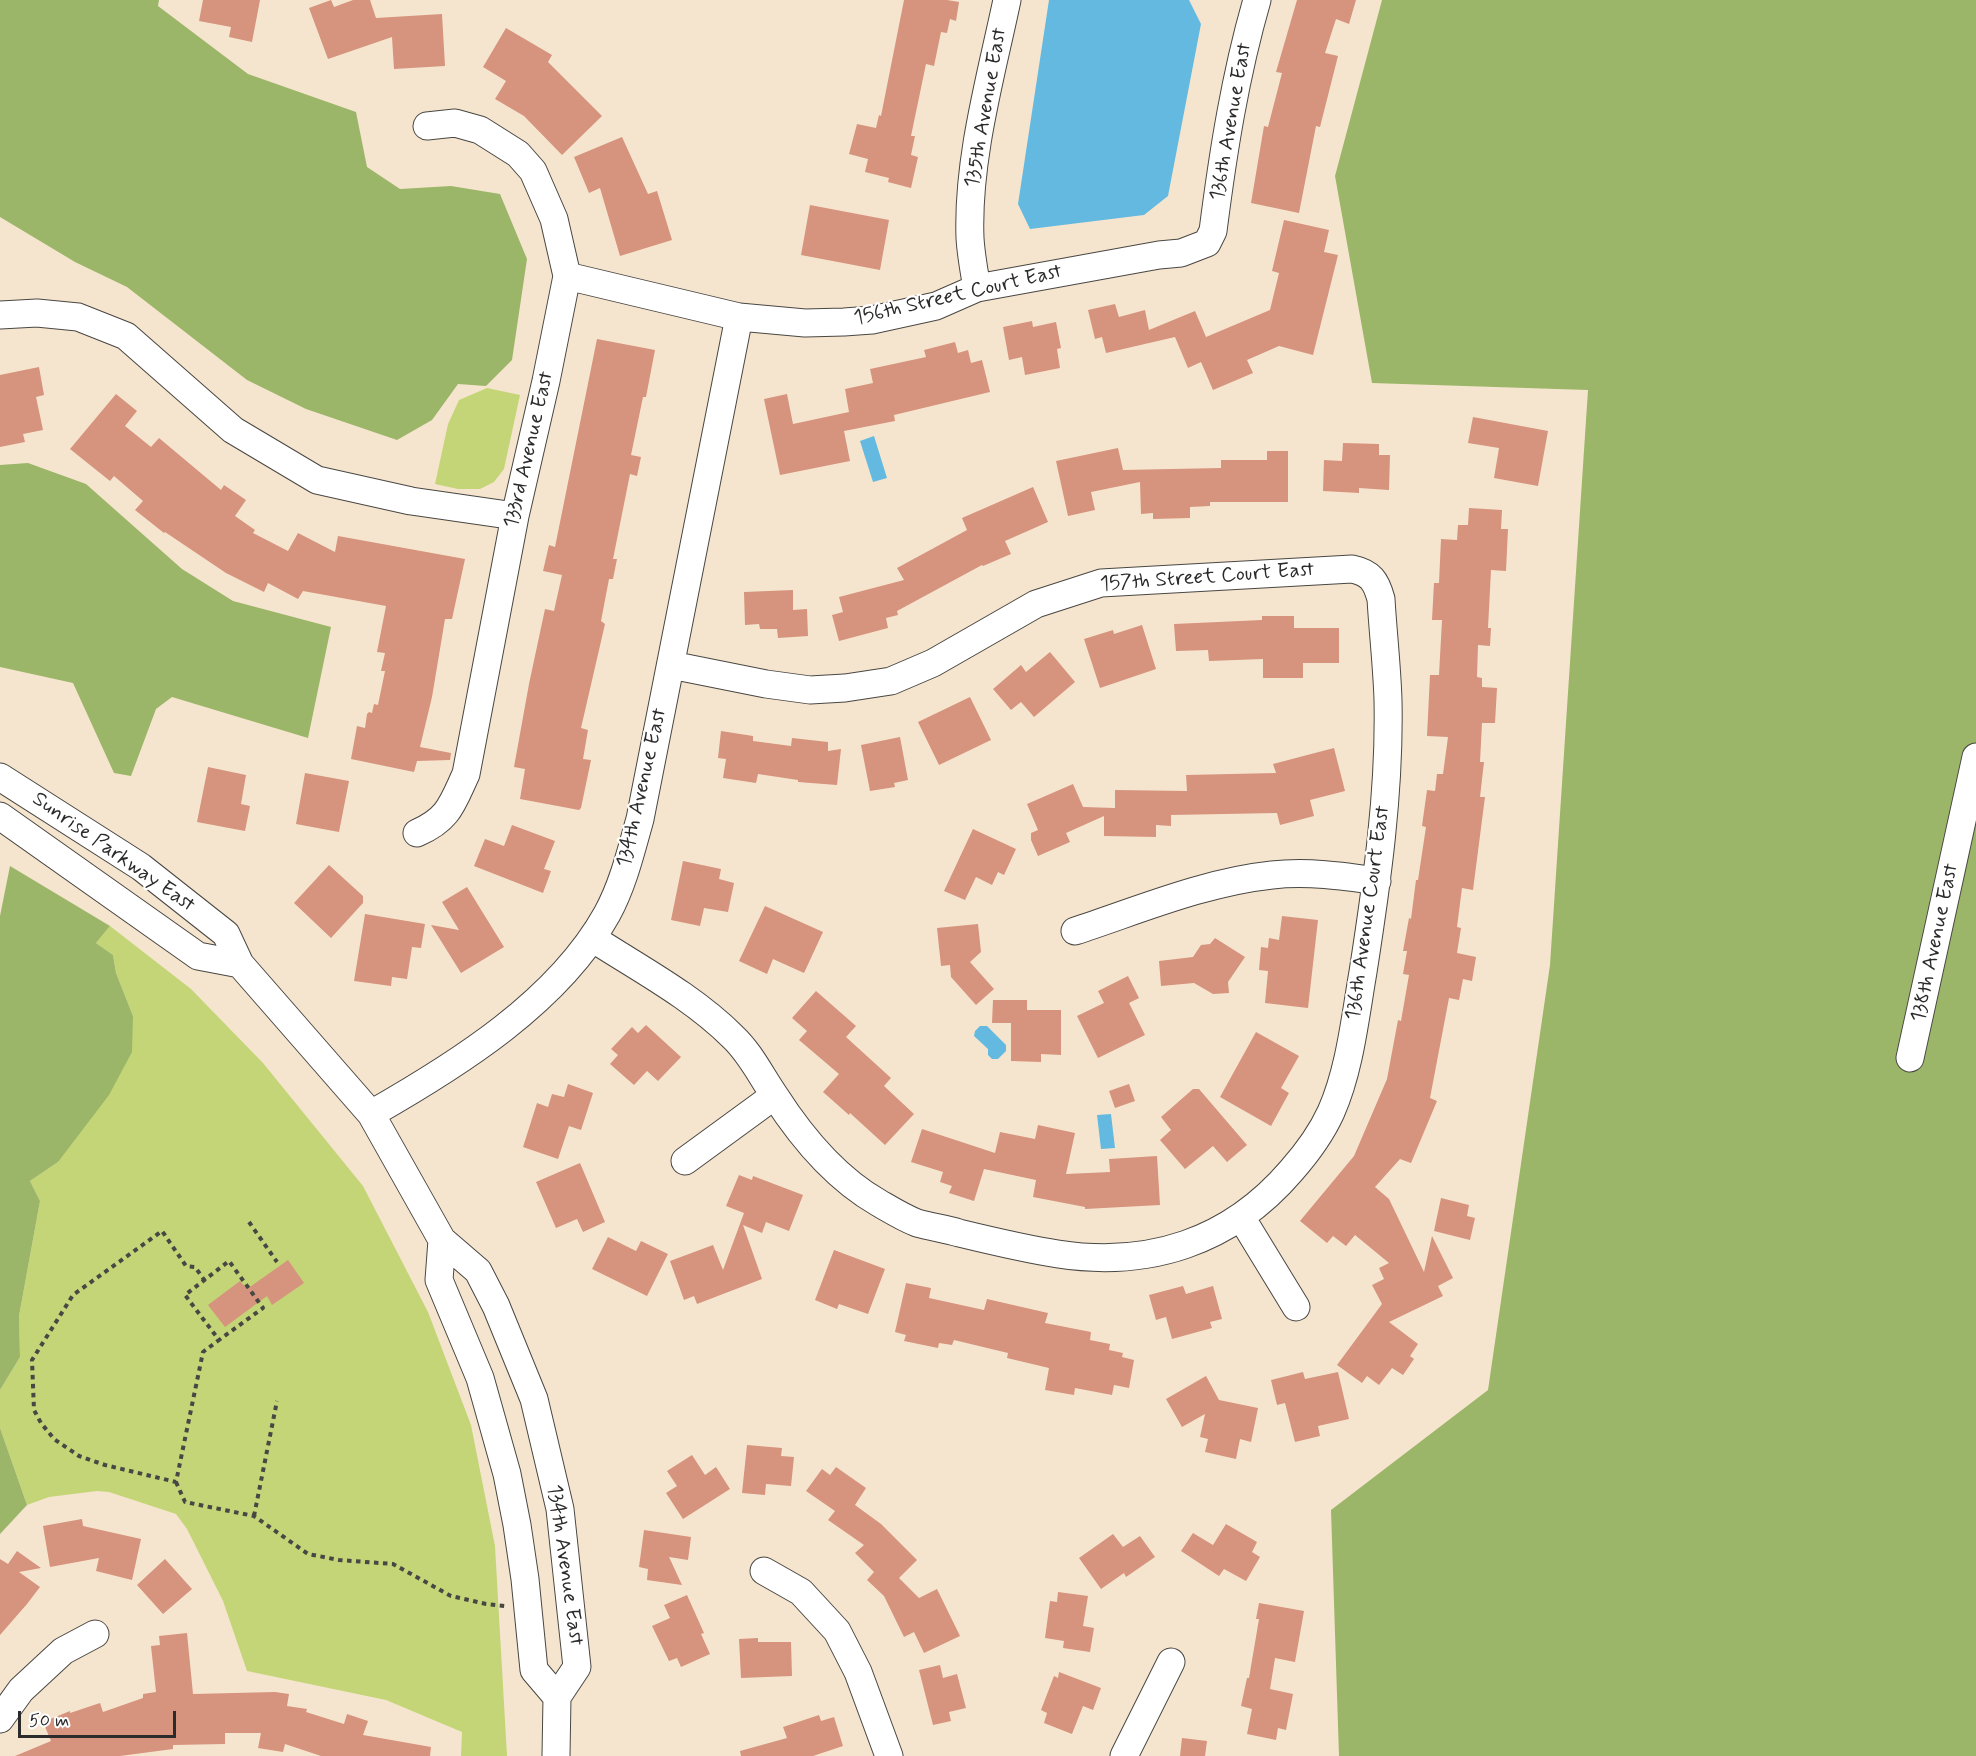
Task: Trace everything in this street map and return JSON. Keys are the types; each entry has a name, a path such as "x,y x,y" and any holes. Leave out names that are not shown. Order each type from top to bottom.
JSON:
{"street":[{"name":"135th Avenue East","path":"977,288 970,236 971,200 978,142 1007,0"},
{"name":"136th Avenue East","path":"1207,243 1213,231 1225,138 1241,55 1257,0"},
{"name":"133rd Avenue East","path":"417,833 434,825 447,813 466,774 515,516 567,276 554,219 533,171 518,154 480,130 455,123 427,126"},
{"name":"156th Street Court East","path":"567,276 740,317 805,323 872,320 936,306 977,288 1181,253 1207,243"},
{"path":"0,315 38,313 78,317 126,336 233,430 317,480 411,501 515,516"},
{"name":"134th Avenue East","path":"442,1240 439,1280 480,1378 507,1474 525,1579 534,1670 557,1697 577,1667 560,1509 534,1399 496,1306 478,1271 442,1240 371,1114 404,1095 508,1026 568,971 608,913 627,865 640,819 740,317"},
{"name":"157th Street Court East","path":"671,665 766,684 810,690 844,688 891,681 933,663 1036,604 1101,583 1352,569 1370,575"},
{"name":"136th Avenue Court East","path":"592,938 711,1017 735,1039 756,1065 774,1096 823,1159 848,1183 878,1203 915,1222 1047,1252 1081,1257 1114,1258 1157,1252 1204,1238 1241,1217 1275,1190 1301,1160 1331,1112 1350,1051 1377,881 1384,816 1388,699 1381,599 1377,585 1370,575"},
{"name":"138th Avenue East","path":"1910,1058 1976,758"},
{"name":"Sunrise Parkway East","path":"0,777 141,867 226,934 240,964 371,1114"},
{"name":"Sunrise Parkway East","path":"0,816 198,956 240,964"},
{"path":"1075,931 1239,879 1274,874 1320,874 1377,881"},
{"path":"685,1161 774,1096"},
{"path":"1241,1217 1296,1307"},
{"path":"764,1571 801,1592 837,1631 858,1672 889,1756"},
{"path":"0,1719 21,1690 63,1651 95,1634"},
{"path":"1124,1756 1171,1662"},
{"path":"556,1756 557,1697"}],"path":[{"path":"249,1222 277,1262"},
{"path":"176,1482 105,1465 80,1456 54,1439 34,1410 32,1360 73,1295 162,1231 186,1266 195,1267 205,1281"},
{"path":"219,1340 185,1295 229,1261 263,1308 203,1352 176,1482 185,1502 254,1516 308,1554 339,1560 393,1564 451,1596 512,1607"},
{"path":"254,1516 277,1401"}],"green space":[{"path":"0,0 159,0 158,6 248,74 356,112 367,167 400,189 451,186 500,194 527,259 512,360 486,386 458,384 432,420 397,440 306,409 247,380 127,287 75,262 0,217"},
{"path":"1382,0 1976,0 1976,1756 1339,1756 1331,1510 1488,1390 1550,965 1588,390 1372,383 1335,176"},
{"path":"487,388 520,395 504,469 494,482 480,489 458,489 435,484 448,424 459,400"},
{"path":"28,463 86,484 182,569 233,601 331,627 308,738 172,697 156,709 131,776 114,773 73,683 0,667 0,465"},
{"path":"10,866 110,926 96,943 113,955 116,973 133,1016 132,1052 109,1095 58,1162 30,1181 40,1201 19,1316 20,1357 0,1390 0,916"},
{"path":"110,926 191,989 263,1063 363,1186 428,1312 471,1425 495,1546 507,1756 461,1756 462,1732 386,1700 247,1671 223,1601 187,1529 176,1514 109,1492 97,1491 49,1497 27,1505 0,1428 0,1390 20,1357 19,1316 40,1201 30,1181 58,1162 133,1016 116,973 113,955 96,943"},
{"path":"0,1428 27,1505 0,1534"}],"water":[{"path":"1049,0 1189,0 1201,24 1168,196 1144,215 1030,229 1018,204"},
{"path":"874,436 887,478 873,482 860,441"},
{"path":"980,1026 987,1026 1006,1045 1006,1051 998,1059 992,1059 988,1055 988,1049 974,1036"},
{"path":"1111,1114 1115,1148 1101,1149 1097,1115"}],"building":[{"path":"203,0 260,0 252,42 229,37 231,27 199,21"},
{"path":"331,0 334,7 353,0 370,0 376,18 442,14 445,66 394,69 392,37 328,59 309,8"},
{"path":"904,0 959,2 956,21 950,19 947,33 941,32 934,66 926,64 911,136 915,136 911,155 918,157 911,188 888,182 889,178 865,172 868,159 849,154 857,124 876,128 879,115 881,116"},
{"path":"1297,0 1356,0 1349,24 1336,19 1325,53 1338,56 1320,127 1316,126 1299,213 1251,203 1264,126 1268,127 1282,73 1276,72"},
{"path":"506,28 552,55 548,62 602,116 562,155 524,116 495,99 506,81 483,67"},
{"path":"622,137 648,194 657,191 672,240 620,256 600,188 589,193 574,157"},
{"path":"810,205 889,220 880,270 801,255"},
{"path":"1284,220 1329,230 1324,252 1338,255 1313,355 1279,346 1247,360 1253,373 1213,390 1201,362 1188,368 1175,337 1106,353 1102,337 1095,339 1088,310 1115,304 1119,317 1145,310 1149,330 1195,311 1206,337 1270,310 1279,273 1272,271"},
{"path":"1032,321 1033,327 1056,322 1061,348 1057,349 1060,368 1025,375 1022,357 1009,360 1003,327"},
{"path":"597,339 655,350 631,455 641,457 637,476 630,474 613,559 617,559 613,579 609,579 601,621 605,624 581,728 588,730 583,759 591,760 579,810 520,799 525,769 514,767 545,609 554,611 562,575 543,571 549,545 555,547"},
{"path":"955,342 958,353 968,350 971,363 982,360 990,392 894,415 895,421 844,431 850,461 780,475 764,399 787,394 793,424 849,412 845,389 873,383 870,369 926,357 924,350"},
{"path":"39,367 44,395 36,397 43,430 23,434 25,442 0,447 0,375"},
{"path":"116,394 137,411 125,426 151,447 159,438 221,490 224,485 246,500 235,516 255,530 253,533 288,551 298,533 335,552 338,536 465,559 452,619 445,619 432,697 420,747 451,753 450,760 417,761 414,772 351,759 357,726 365,728 367,714 372,713 374,704 378,705 385,671 381,671 385,653 377,652 386,606 303,591 298,599 268,583 264,592 226,573 164,533 135,510 143,501 114,476 110,481 70,449"},
{"path":"1473,417 1548,431 1538,486 1494,478 1499,448 1468,443"},
{"path":"1343,443 1379,444 1379,455 1390,455 1389,490 1359,488 1359,493 1323,491 1324,460 1342,461"},
{"path":"1118,448 1123,470 1221,468 1221,460 1267,460 1267,451 1288,451 1288,502 1210,502 1210,506 1190,507 1190,518 1153,519 1153,513 1141,514 1140,482 1091,492 1095,510 1068,516 1056,461"},
{"path":"1033,487 1048,522 1005,541 1011,554 982,565 897,611 898,615 886,618 888,628 839,641 832,615 843,612 839,597 904,580 897,568 967,530 962,518"},
{"path":"1469,508 1502,510 1501,529 1508,529 1506,571 1491,570 1488,628 1491,628 1490,646 1478,645 1477,677 1482,678 1482,687 1497,688 1495,723 1482,723 1480,762 1484,762 1480,797 1485,797 1473,890 1462,888 1457,927 1461,928 1457,953 1476,957 1472,981 1463,979 1459,1000 1449,998 1430,1098 1437,1101 1411,1163 1400,1159 1375,1187 1389,1199 1424,1272 1432,1236 1453,1278 1438,1286 1443,1296 1389,1322 1418,1344 1410,1356 1414,1359 1403,1375 1392,1368 1379,1385 1367,1376 1362,1383 1337,1365 1382,1304 1372,1285 1384,1279 1379,1268 1389,1263 1355,1235 1346,1246 1333,1236 1327,1243 1300,1221 1354,1156 1387,1079 1398,1020 1401,1021 1409,975 1403,974 1407,951 1403,951 1409,918 1411,919 1426,827 1422,826 1427,790 1435,791 1437,774 1443,774 1448,737 1427,736 1430,675 1439,675 1442,620 1432,620 1434,583 1439,583 1441,539 1457,540 1458,525 1468,525"},
{"path":"793,590 793,610 807,609 808,636 778,638 777,629 760,629 759,624 745,625 744,592"},
{"path":"1262,616 1294,616 1294,628 1339,628 1339,663 1303,663 1303,678 1263,678 1263,659 1209,661 1208,650 1176,651 1174,624 1262,620"},
{"path":"1142,625 1156,669 1100,688 1084,639 1113,630 1114,634"},
{"path":"1050,652 1075,682 1034,717 1021,702 1011,710 993,689 1021,665 1026,672"},
{"path":"970,697 991,740 939,765 918,722"},
{"path":"721,731 753,736 753,741 791,746 792,738 828,742 828,751 841,749 837,785 798,782 798,780 758,774 756,783 723,778 726,759 718,758"},
{"path":"900,737 908,780 894,783 895,787 870,791 861,745"},
{"path":"1334,748 1345,791 1310,800 1314,816 1280,825 1277,813 1171,815 1171,826 1156,825 1156,837 1104,836 1104,816 1066,833 1070,842 1038,856 1031,840 1031,833 1038,830 1027,804 1073,784 1083,807 1115,808 1115,790 1187,791 1186,775 1276,773 1273,764"},
{"path":"208,767 246,775 241,804 250,806 245,831 197,822"},
{"path":"305,773 349,781 339,832 296,824"},
{"path":"512,825 555,841 544,869 551,871 543,893 474,866 485,839 504,846"},
{"path":"973,829 1016,849 1004,875 998,872 992,885 976,877 965,900 944,891"},
{"path":"683,861 721,869 719,879 734,883 728,912 704,908 700,926 671,920"},
{"path":"329,865 363,896 363,903 331,938 294,903"},
{"path":"467,887 504,947 461,973 431,925 459,930 442,902"},
{"path":"765,906 823,932 804,973 773,959 767,974 739,961"},
{"path":"365,914 425,924 421,948 412,947 407,979 392,977 391,986 354,981"},
{"path":"1282,916 1318,920 1308,1008 1265,1003 1268,971 1259,970 1261,947 1268,948 1269,938 1279,940"},
{"path":"978,924 981,952 970,962 994,989 976,1005 951,977 950,965 941,966 937,928"},
{"path":"1215,938 1245,957 1228,982 1229,993 1213,994 1194,983 1161,986 1159,961 1193,957 1201,945 1210,944"},
{"path":"1128,976 1139,998 1129,1003 1145,1035 1098,1058 1077,1016 1104,1003 1098,991"},
{"path":"816,991 856,1026 846,1037 891,1078 884,1086 914,1114 885,1145 823,1092 839,1074 799,1040 807,1031 792,1018"},
{"path":"993,1000 1027,1000 1027,1010 1061,1010 1061,1055 1041,1054 1041,1062 1011,1061 1011,1023 992,1023"},
{"path":"646,1025 681,1057 658,1081 647,1071 634,1085 610,1064 618,1055 611,1049 632,1027 638,1033"},
{"path":"1256,1032 1299,1056 1281,1088 1289,1093 1271,1126 1220,1097"},
{"path":"568,1084 593,1093 581,1130 569,1126 558,1159 523,1147 537,1103 548,1107 552,1094 564,1097"},
{"path":"1129,1084 1135,1101 1115,1108 1109,1091"},
{"path":"1193,1089 1199,1089 1247,1145 1227,1162 1213,1146 1185,1169 1160,1140 1171,1130 1161,1117"},
{"path":"1038,1125 1075,1133 1066,1174 1110,1172 1109,1159 1157,1156 1160,1205 1085,1209 1085,1207 1033,1197 1036,1180 984,1169 974,1201 949,1193 952,1186 940,1182 943,1172 911,1162 922,1129 995,1153 1000,1132 1035,1139"},
{"path":"580,1163 605,1222 583,1232 577,1219 556,1228 536,1182"},
{"path":"739,1175 752,1180 753,1176 803,1195 789,1231 766,1222 762,1233 743,1225 762,1279 697,1304 694,1296 684,1300 670,1261 713,1245 723,1270 744,1213 726,1206"},
{"path":"1441,1198 1469,1205 1467,1216 1475,1218 1470,1240 1434,1231"},
{"path":"608,1237 636,1251 641,1241 668,1254 647,1296 592,1269"},
{"path":"834,1250 885,1269 868,1314 839,1304 837,1309 815,1300"},
{"path":"288,1260 304,1283 272,1305 267,1296 225,1327 208,1305 240,1281 247,1289"},
{"path":"906,1283 931,1288 929,1298 984,1310 987,1299 1048,1313 1045,1323 1091,1332 1090,1340 1110,1344 1109,1350 1123,1353 1122,1357 1134,1360 1129,1388 1114,1385 1112,1395 1075,1388 1074,1395 1045,1390 1049,1368 1007,1358 1008,1353 954,1340 952,1345 939,1343 938,1348 904,1341 906,1335 895,1332"},
{"path":"1183,1286 1186,1294 1213,1286 1222,1319 1210,1322 1212,1328 1172,1339 1166,1317 1156,1320 1149,1295"},
{"path":"1303,1372 1305,1379 1338,1372 1349,1419 1318,1426 1320,1436 1295,1442 1285,1403 1277,1405 1271,1380"},
{"path":"1206,1376 1219,1400 1258,1408 1251,1442 1240,1439 1236,1459 1205,1452 1208,1439 1200,1437 1205,1414 1182,1427 1166,1399"},
{"path":"747,1445 782,1448 781,1456 794,1457 791,1486 766,1484 765,1495 742,1493"},
{"path":"692,1455 705,1475 716,1467 730,1489 683,1519 666,1493 677,1486 667,1471"},
{"path":"836,1467 866,1488 855,1505 881,1524 917,1560 899,1578 919,1598 937,1589 960,1636 924,1653 914,1632 904,1637 884,1596 867,1580 874,1572 855,1553 864,1545 828,1520 835,1511 806,1491 822,1469 830,1475"},
{"path":"82,1519 83,1526 141,1539 132,1580 96,1571 99,1558 50,1567 43,1526"},
{"path":"1226,1524 1257,1542 1252,1552 1260,1557 1246,1581 1224,1569 1219,1576 1181,1551 1193,1533 1213,1545"},
{"path":"644,1530 691,1537 688,1560 669,1557 682,1585 647,1580 648,1569 639,1567"},
{"path":"1113,1534 1123,1547 1140,1536 1155,1557 1126,1577 1124,1573 1101,1589 1079,1558"},
{"path":"17,1551 41,1568 19,1572 40,1587 0,1635 0,1559 8,1564"},
{"path":"165,1559 192,1589 163,1614 137,1585"},
{"path":"1058,1592 1088,1596 1083,1626 1094,1628 1090,1652 1063,1648 1064,1641 1045,1638 1050,1601 1057,1602"},
{"path":"687,1595 704,1633 701,1634 710,1654 681,1667 677,1658 669,1661 652,1626 670,1618 664,1605"},
{"path":"1259,1603 1304,1611 1295,1662 1275,1658 1270,1689 1293,1694 1286,1730 1278,1728 1276,1740 1247,1734 1252,1709 1241,1706 1247,1678 1249,1678 1259,1619 1256,1619"},
{"path":"187,1633 193,1694 275,1692 289,1694 287,1706 307,1709 306,1712 344,1724 347,1714 368,1721 363,1735 431,1747 430,1756 321,1756 285,1744 283,1752 258,1748 261,1733 225,1733 225,1744 173,1745 173,1749 120,1756 15,1756 51,1741 43,1722 70,1711 70,1713 100,1703 103,1712 143,1698 143,1694 156,1692 151,1646 160,1645 159,1636"},
{"path":"758,1638 758,1642 791,1642 792,1676 741,1678 739,1639"},
{"path":"940,1665 943,1678 957,1674 966,1708 949,1712 951,1721 933,1725 919,1670"},
{"path":"1059,1672 1101,1688 1093,1710 1083,1706 1072,1734 1044,1723 1047,1713 1041,1710 1054,1676 1058,1678"},
{"path":"819,1715 821,1721 834,1717 843,1746 813,1756 741,1756 740,1751 787,1738 783,1727"},
{"path":"1182,1738 1207,1741 1205,1756 1180,1756"}]}
